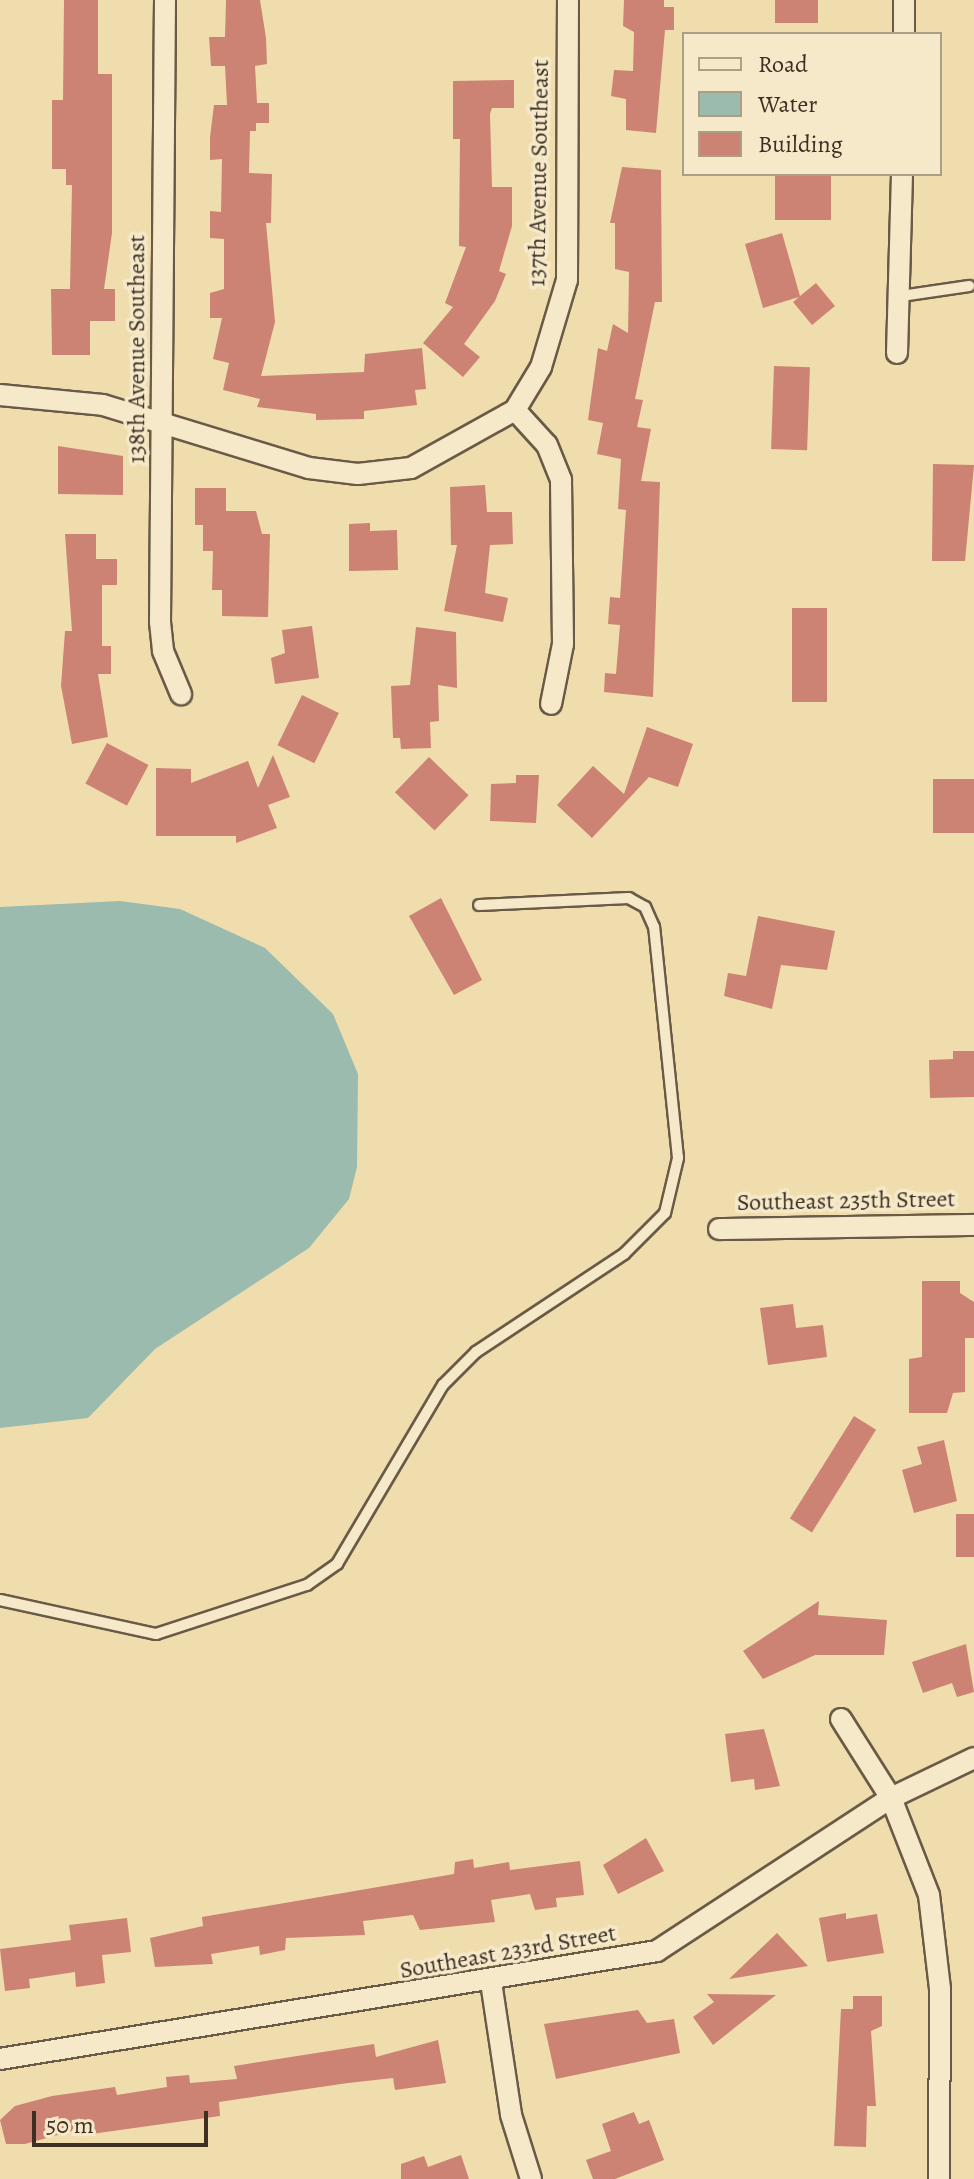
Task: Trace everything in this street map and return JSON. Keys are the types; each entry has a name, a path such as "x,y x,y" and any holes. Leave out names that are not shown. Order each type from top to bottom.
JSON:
{"street":[{"name":"138th Avenue Southeast","path":"165,0 160,622 163,651 181,694"},
{"name":"137th Avenue Southeast","path":"515,410 541,367 567,280 568,0"},
{"path":"904,0 904,32"},
{"path":"897,353 902,176"},
{"path":"0,395 103,405 164,419 309,468 358,474 411,468 515,410 547,445 561,480 563,644 551,704"},
{"name":"Southeast 235th Street","path":"719,1229 974,1225"},
{"path":"841,1719 891,1798 929,1895 935,1934 939,2179"},
{"name":"Southeast 233rd Street","path":"0,2059 491,1982 657,1951 891,1798 974,1758"},
{"path":"491,1982 511,2115 531,2179"}],"lane":[{"path":"901,296 969,286"},
{"path":"0,1600 156,1634 307,1585 337,1564 443,1385 476,1352 624,1254 665,1213 678,1158 654,927 645,907 629,898 479,905"}],"water":[{"path":"120,901 180,909 265,948 333,1014 358,1074 357,1167 349,1199 309,1248 155,1349 88,1418 0,1428 0,907"}],"building":[{"path":"64,0 98,0 98,74 112,74 112,233 104,289 115,289 115,321 90,321 90,355 52,355 51,289 70,289 72,185 66,185 66,169 52,169 52,100 63,100"},
{"path":"226,0 260,0 266,38 267,64 255,66 257,103 269,103 269,123 256,123 256,131 250,131 249,173 272,174 271,223 266,223 275,322 261,376 364,372 365,354 422,348 426,389 415,390 417,405 364,411 364,419 316,420 316,414 257,407 260,399 223,390 229,363 213,359 222,318 210,318 210,293 224,289 224,239 210,238 210,211 221,212 222,159 210,160 210,137 214,105 227,105 225,66 211,66 209,37 225,37"},
{"path":"624,0 664,0 664,7 674,7 674,30 665,30 656,133 626,130 626,99 611,96 614,70 633,71 634,32 623,26"},
{"path":"775,0 818,0 818,23 775,23"},
{"path":"514,80 514,108 492,108 490,114 492,187 512,187 512,226 499,271 506,274 495,301 464,344 480,357 463,377 423,343 453,307 445,303 466,247 459,246 460,139 453,139 453,81"},
{"path":"622,167 661,170 662,302 655,302 635,399 643,400 637,427 651,429 641,481 660,482 653,697 604,692 605,673 616,674 620,625 608,624 610,597 620,598 626,510 618,509 621,459 597,454 603,423 588,420 598,348 607,351 613,324 628,333 629,272 615,269 615,223 610,223"},
{"path":"775,176 831,176 831,220 775,220"},
{"path":"782,233 800,296 816,283 835,306 812,325 793,302 799,297 763,308 745,244"},
{"path":"774,366 810,367 807,450 771,449"},
{"path":"58,446 123,456 123,495 58,494"},
{"path":"933,464 974,465 965,561 932,561"},
{"path":"485,485 487,512 512,512 513,544 490,545 485,593 508,598 503,622 444,611 457,545 451,545 450,487"},
{"path":"195,488 226,488 226,511 256,511 262,534 270,534 268,617 222,616 222,590 212,590 213,551 203,551 203,525 195,525"},
{"path":"370,523 370,531 397,530 398,570 349,571 349,524"},
{"path":"65,534 96,534 96,559 117,559 117,585 102,585 102,646 111,646 111,674 98,674 108,737 72,744 61,686 65,631 72,631"},
{"path":"792,608 827,608 827,702 792,702"},
{"path":"312,626 319,678 275,684 271,658 285,653 282,630"},
{"path":"416,627 456,632 457,688 438,685 439,721 430,722 431,748 401,749 400,738 393,738 391,686 410,685"},
{"path":"302,695 339,713 314,763 277,745"},
{"path":"647,727 693,744 678,787 649,777 592,838 557,805 593,766 624,794"},
{"path":"107,743 148,765 127,806 85,784"},
{"path":"273,755 290,797 268,805 277,828 236,843 236,836 156,836 156,768 191,769 191,783 248,761 258,788"},
{"path":"429,757 469,795 435,830 395,792"},
{"path":"516,775 539,775 536,823 490,821 491,784 516,783"},
{"path":"933,779 974,779 974,833 933,833"},
{"path":"441,898 482,980 454,995 409,916"},
{"path":"758,916 835,931 827,970 781,965 772,1009 724,996 728,973 746,976"},
{"path":"953,1051 974,1051 974,1097 930,1098 929,1060 953,1059"},
{"path":"922,1281 960,1281 960,1293 974,1302 974,1338 965,1338 965,1392 953,1393 947,1413 909,1413 909,1359 922,1357"},
{"path":"793,1304 796,1328 823,1325 827,1357 768,1365 760,1308"},
{"path":"854,1416 876,1430 812,1532 790,1519"},
{"path":"944,1440 957,1501 914,1513 902,1470 922,1464 917,1447"},
{"path":"956,1514 974,1514 974,1557 956,1557"},
{"path":"819,1601 818,1615 887,1620 884,1655 815,1655 763,1679 743,1651"},
{"path":"966,1644 974,1692 957,1697 952,1683 923,1693 912,1662"},
{"path":"764,1729 780,1786 755,1790 754,1779 731,1782 725,1734"},
{"path":"646,1838 664,1871 618,1894 603,1865"},
{"path":"473,1859 474,1868 509,1862 510,1870 580,1861 584,1895 556,1898 557,1907 535,1910 530,1894 491,1900 495,1922 420,1930 413,1915 363,1921 365,1935 286,1938 285,1950 260,1955 259,1946 211,1954 213,1964 155,1967 150,1938 203,1926 202,1917 454,1874 455,1862"},
{"path":"846,1913 846,1919 877,1914 884,1953 827,1962 819,1918"},
{"path":"127,1918 131,1952 102,1955 105,1983 76,1987 75,1972 29,1979 30,1988 5,1991 0,1949 71,1940 69,1925"},
{"path":"777,1933 808,1966 729,1979"},
{"path":"707,1994 776,1995 713,2045 693,2017 714,2002"},
{"path":"853,1996 882,1996 882,2026 871,2031 876,2106 867,2106 866,2147 834,2146 841,2009 853,2009"},
{"path":"638,2010 647,2023 674,2019 680,2053 556,2079 544,2024"},
{"path":"438,2040 446,2083 395,2090 393,2078 348,2083 219,2102 220,2116 77,2136 72,2131 25,2144 6,2144 0,2120 15,2106 52,2096 115,2087 117,2095 167,2087 166,2077 189,2075 190,2083 237,2079 234,2066 374,2044 376,2057"},
{"path":"634,2112 639,2124 649,2120 664,2160 615,2179 593,2179 586,2160 611,2151 602,2124"},
{"path":"461,2155 469,2179 401,2179 401,2164 424,2156 428,2167"}]}
